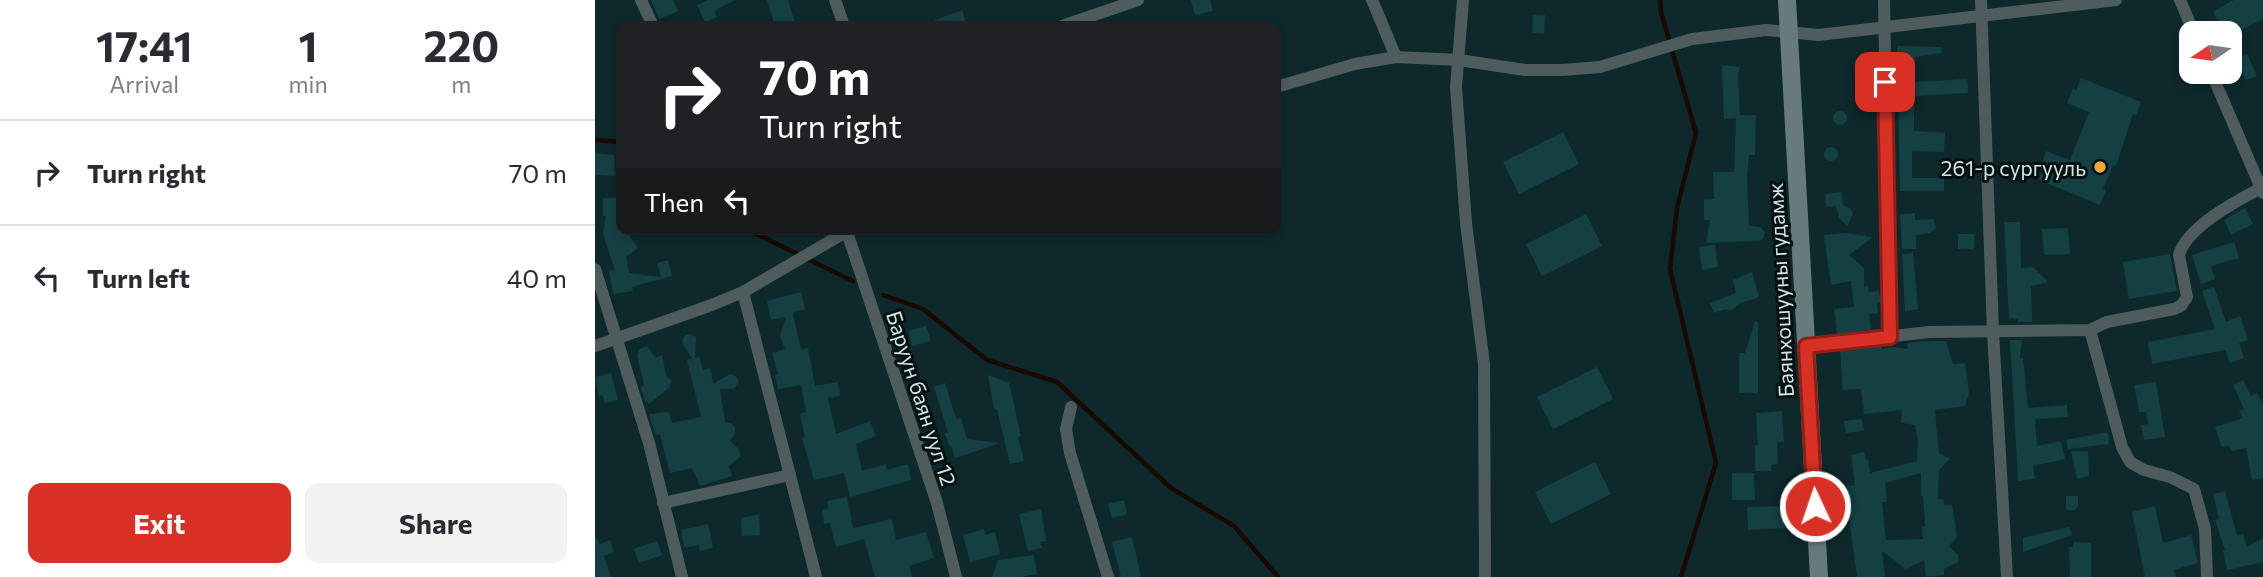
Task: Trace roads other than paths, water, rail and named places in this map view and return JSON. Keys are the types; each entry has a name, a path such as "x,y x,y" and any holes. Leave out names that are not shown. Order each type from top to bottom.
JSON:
{"main road":[{"name":"Баянхошууны гудамж","path":"1787,0 1819,577"}],"street":[{"path":"641,0 651,21"},
{"path":"835,0 842,21"},
{"path":"1077,21 1139,0"},
{"path":"1372,0 1396,57"},
{"path":"1463,0 1456,87 1466,223 1484,364 1485,577"},
{"path":"1884,0 1890,337"},
{"path":"1981,0 1993,332 2007,577"},
{"path":"1281,86 1355,64 1396,57 1459,60 1525,70 1563,70 1600,67 1692,38 1766,30 1819,35 2116,0"},
{"path":"2180,0 2189,21"},
{"path":"1806,346 1930,332 2090,330 2106,322 2181,306 2187,297 2181,266 2181,249 2197,229 2243,197 2262,191 2216,84"},
{"path":"595,346 743,292 841,235"},
{"name":"Баруун баян уул 12","path":"851,235 937,503 956,577"},
{"path":"595,269 649,443 682,577"},
{"path":"743,292 816,577"},
{"path":"2090,330 2122,447 2130,462 2194,489 2206,530 2207,577"},
{"path":"1071,407 1066,429 1070,453 1108,577"},
{"path":"663,503 790,475"}],"waterway":[{"path":"1660,0 1661,12 1696,133 1677,208 1670,269 1716,463 1681,577"},
{"path":"595,140 616,142"},
{"path":"758,235 853,281"},
{"path":"883,295 923,309 987,360 1057,382 1171,488 1234,526 1278,577"}],"place":[{"name":"261-р сургууль","path":"2100,167"}]}
